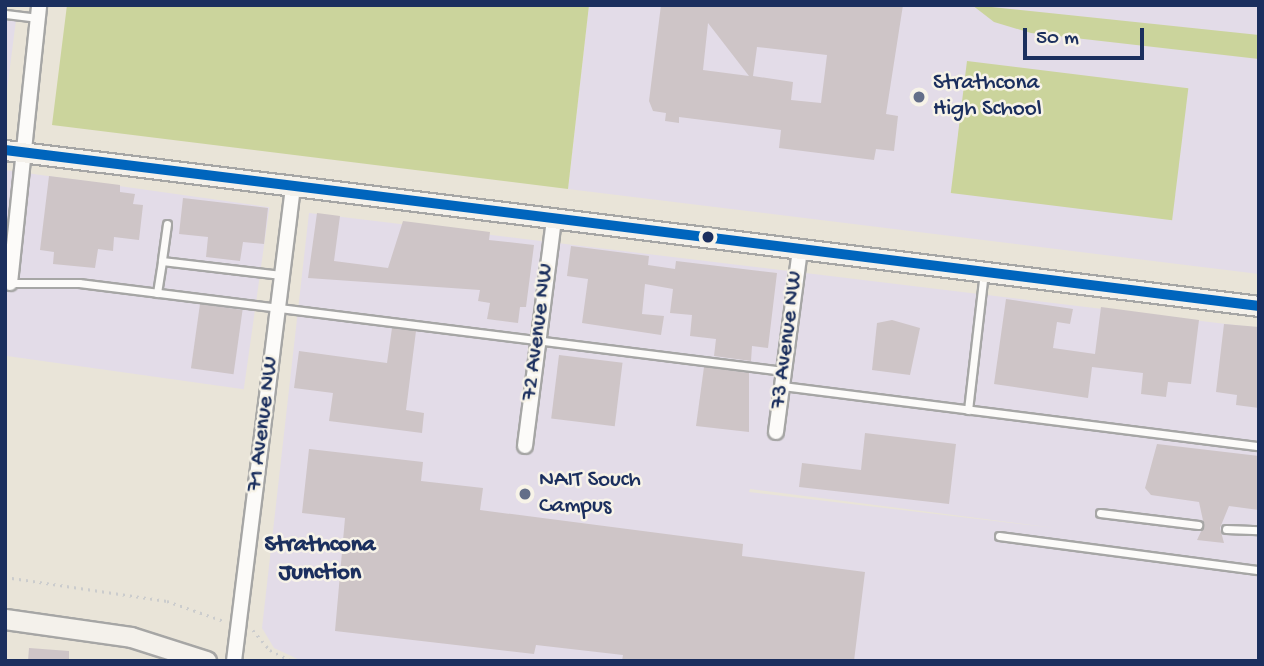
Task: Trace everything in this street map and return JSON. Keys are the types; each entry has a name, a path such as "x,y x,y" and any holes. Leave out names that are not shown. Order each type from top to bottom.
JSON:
{"main road":[{"path":"13,151 1259,306"},
{"path":"5,619 131,637 206,661"}],"street":[{"path":"8,283 13,151 38,11"},
{"name":"71 Avenue NW","path":"234,661 293,186"},
{"name":"72 Avenue NW","path":"525,446 554,219"},
{"name":"73 Avenue NW","path":"776,432 800,249"}],"lane":[{"path":"5,14 38,11"},
{"path":"157,293 167,224"},
{"path":"162,261 281,275"},
{"path":"968,410 984,272"},
{"path":"8,283 157,293 784,371"},
{"path":"782,386 1259,446"},
{"path":"1100,513 1198,525"},
{"path":"1226,529 1259,530"},
{"path":"999,536 1259,570"}],"path":[{"path":"5,577 167,601 220,620"},
{"path":"258,631 270,650 292,661"}],"shaded area":[{"name":"Strathcona High School","path":"589,5 1259,5 1259,274 568,189"},
{"path":"5,19 16,20 5,106"},
{"path":"5,170 269,207 244,389 5,356"},
{"path":"309,213 1259,328 1259,661 302,661 274,648 262,628","holes":["750,489 1055,528 749,492"]}],"green space":[{"path":"67,5 589,5 568,189 52,125"},
{"path":"972,5 1259,35 1259,59 1031,33 994,22"},
{"path":"967,61 1188,88 1172,220 951,193"}],"building":[{"path":"661,5 903,5 886,114 898,116 894,151 876,149 874,160 779,148 781,130 679,117 679,123 665,121 666,113 653,111 649,101","holes":["708,23 749,76 703,70","757,47 827,55 821,103 791,100 793,82 753,76"]},
{"path":"49,176 120,185 120,192 135,194 133,204 143,205 139,240 114,237 113,251 98,249 95,268 53,264 54,252 40,250"},
{"path":"183,198 268,208 264,244 243,242 240,261 206,257 208,237 179,234"},
{"path":"317,213 340,216 334,261 388,268 403,221 490,232 489,240 534,245 526,307 520,307 518,323 487,319 490,303 478,301 480,290 308,278"},
{"path":"571,246 649,256 648,265 675,269 676,261 777,273 768,348 752,346 751,361 714,356 716,339 690,336 692,315 670,313 673,289 645,284 642,314 664,316 661,335 582,323 588,279 567,276"},
{"path":"1006,299 1073,309 1070,324 1057,322 1053,348 1095,354 1101,307 1199,320 1191,384 1168,382 1166,397 1141,394 1143,373 1092,367 1088,398 994,384"},
{"path":"200,304 243,310 234,374 191,368"},
{"path":"892,320 920,328 910,375 872,370 877,323"},
{"path":"1224,324 1259,327 1259,408 1236,405 1237,395 1216,392"},
{"path":"392,328 416,331 406,410 424,413 422,433 329,421 333,393 294,388 299,351 387,363"},
{"path":"559,355 623,363 615,426 551,419"},
{"path":"704,367 749,373 749,432 696,426"},
{"path":"865,433 956,444 949,504 799,487 802,463 861,470"},
{"path":"1157,444 1259,456 1259,510 1229,506 1220,528 1224,543 1197,540 1204,525 1199,502 1151,495 1145,488"},
{"path":"309,449 423,462 421,481 483,488 480,510 743,544 742,556 865,572 854,661 622,661 623,655 536,645 534,654 335,631 345,518 302,513"},
{"path":"29,648 69,651 69,661 28,661"}],"transit line":[{"path":"5,150 1259,306"}],"place":[{"name":"Strathcona High School","path":"919,97"},
{"name":"NAIT Souch Campus","path":"525,494"}],"district":[{"name":"Strathcona Junction","path":"320,560"}]}
